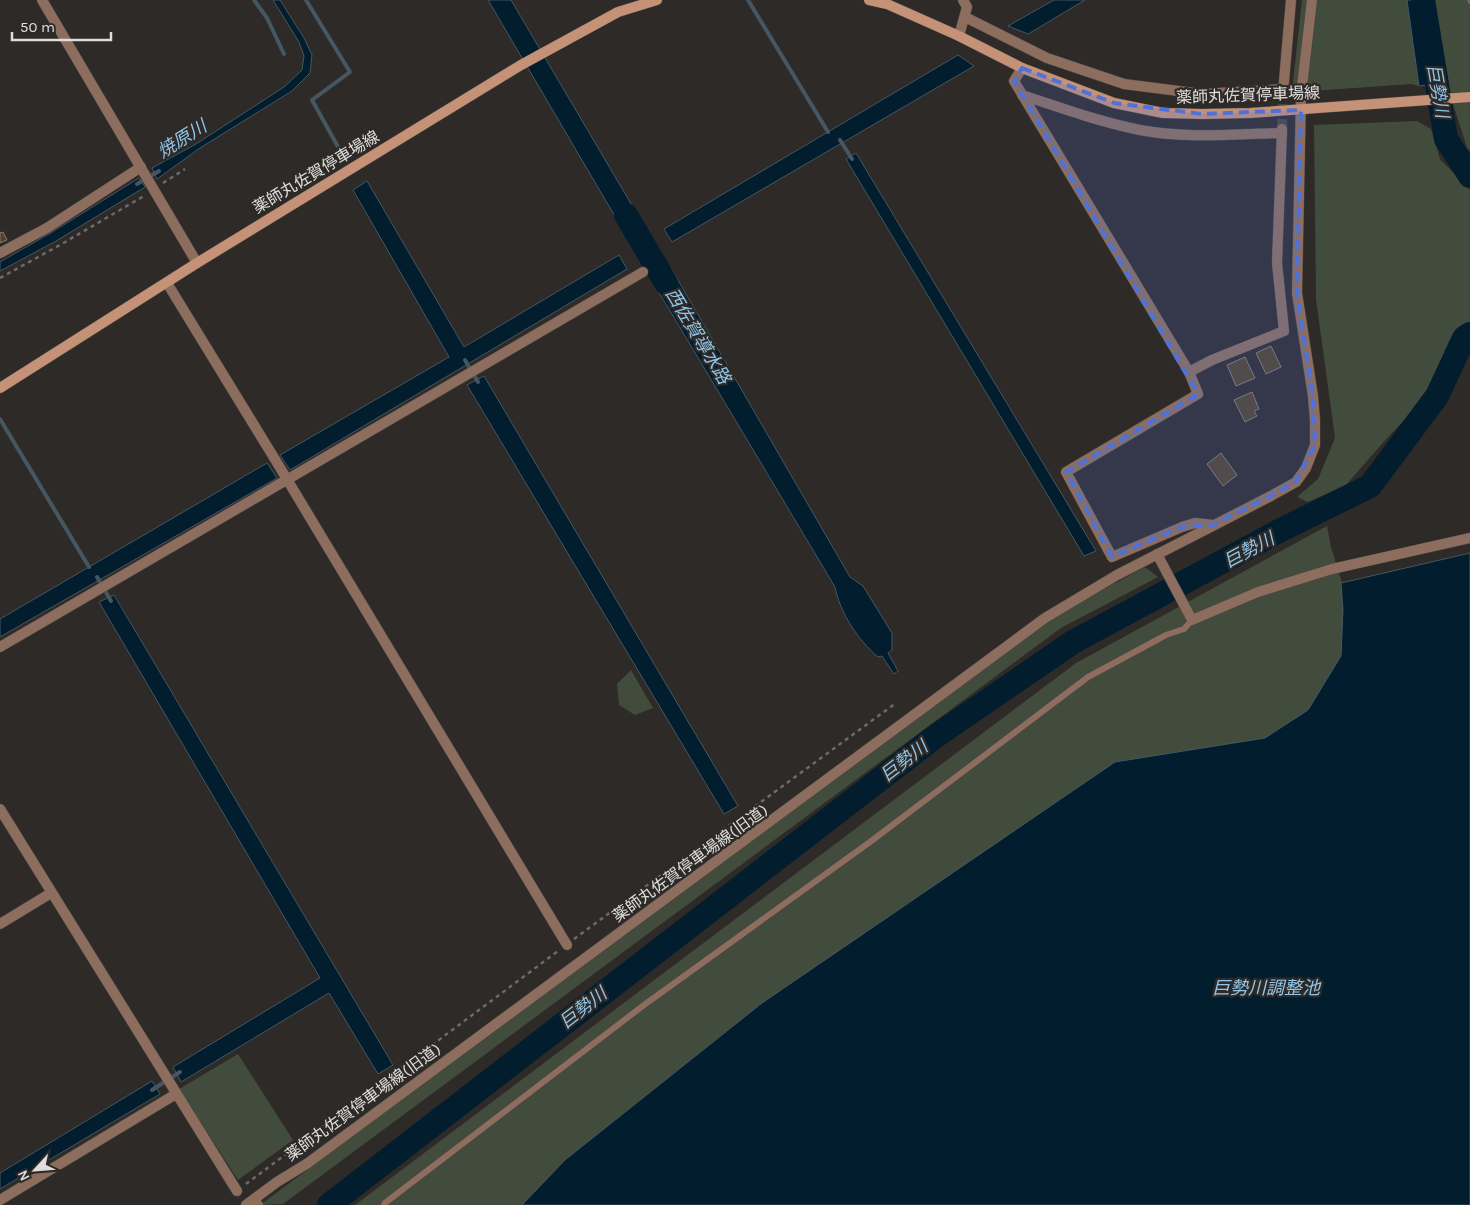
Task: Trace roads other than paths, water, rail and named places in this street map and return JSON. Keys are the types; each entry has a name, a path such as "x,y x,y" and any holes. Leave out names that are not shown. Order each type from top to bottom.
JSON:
{"main road":[{"name":"薬師丸佐賀停車場線","path":"0,388 197,263 521,65 618,12 657,0"},
{"name":"薬師丸佐賀停車場線","path":"869,0 886,4 959,36 1022,68 1114,104 1163,112 1202,114 1304,110 1470,97"}],"street":[{"path":"42,0 197,263"},
{"path":"959,36 967,7 963,0"},
{"path":"965,17 1047,58 1124,84 1202,94 1283,91 1290,0"},
{"name":"薬師丸佐賀停車場線(旧道)","path":"252,1203 277,1182 308,1163 830,778 1016,638 1069,602 1296,482 1306,468 1315,445 1313,396 1297,293 1304,110 1301,94 1312,0"},
{"path":"1022,68 1014,81 1188,372 1198,394 1066,472 1112,557 1182,527 1195,523 1214,525"},
{"path":"1022,95 1082,115 1141,130 1199,136 1282,131 1277,263 1284,331 1212,360 1188,372"},
{"path":"0,253 47,228 141,167"},
{"path":"0,647 643,272"},
{"path":"167,283 288,480 566,945"},
{"path":"1157,554 1192,620 1258,592 1332,569 1470,538"},
{"path":"0,809 237,1191"},
{"path":"0,924 52,893"},
{"path":"0,1200 176,1094"}],"lane":[{"path":"384,1204 644,1005 870,842 1088,677 1166,635 1184,629 1192,620"}],"water":[{"path":"273,0 280,0 304,38 312,55 310,73 292,91 200,148 157,179 152,168 196,144 284,87 302,70 304,56 299,42"},
{"path":"488,0 511,0 640,219 635,223 645,241 639,244 628,227 623,230"},
{"path":"1054,0 1085,0 1028,34 1008,26"},
{"path":"1407,0 1432,0 1446,82 1419,86"},
{"path":"958,55 974,66 672,242 664,229"},
{"path":"856,153 1096,551 1084,556 846,159"},
{"path":"139,178 145,187 56,241 0,271 0,262"},
{"path":"367,181 464,347 619,255 627,269 290,470 280,455 449,357 353,190"},
{"path":"653,253 665,271 671,268 850,577 863,586 892,633 892,650 888,653 898,671 894,674 882,656 878,657 864,643 851,625 841,607 835,587 651,279 658,275 647,257"},
{"path":"484,376 738,806 724,814 467,385"},
{"path":"267,463 277,478 0,637 0,619"},
{"name":"巨勢川調整池","path":"1470,553 1470,1205 522,1205 565,1160 762,1003 1115,762 1265,738 1308,710 1341,656 1343,610 1341,583"},
{"path":"114,595 393,1065 378,1074 329,993 181,1082 173,1067 320,978 99,602"},
{"path":"152,1081 160,1094 0,1189 0,1173"}],"waterway":[{"path":"254,0 267,18 284,54"},
{"path":"306,0 350,72 312,100 342,154"},
{"path":"748,0 828,132"},
{"name":"巨勢川","path":"1423,0 1446,139 1470,176"},
{"path":"840,140 852,159"},
{"name":"焼原川","path":"137,184 159,171"},
{"name":"西佐賀導水路","path":"626,215 666,283"},
{"name":"巨勢川","path":"329,1205 936,736 1073,642 1279,531 1370,486 1437,396 1464,338 1470,334"},
{"path":"465,360 478,382"},
{"path":"0,419 89,567"},
{"path":"97,577 111,601"},
{"path":"152,1090 180,1072"}],"tunnel":[{"path":"1282,129 1283,93"}]}
